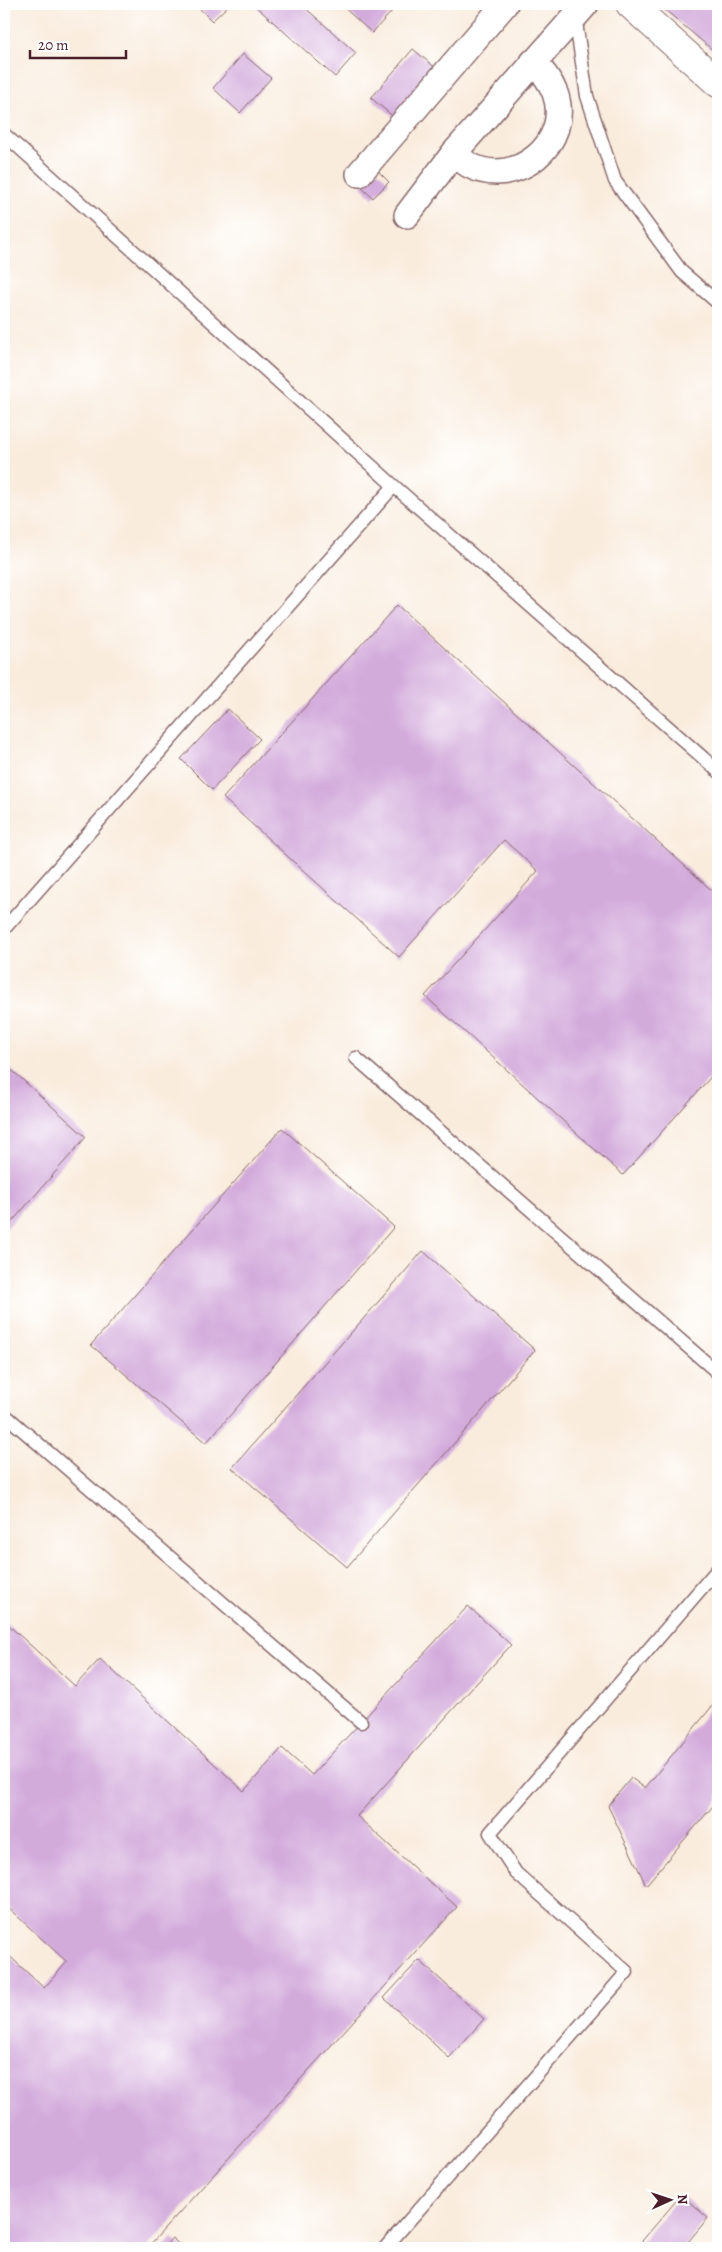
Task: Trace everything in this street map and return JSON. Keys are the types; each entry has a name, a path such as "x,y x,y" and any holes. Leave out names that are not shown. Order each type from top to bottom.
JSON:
{"main road":[{"path":"630,4 718,83"}],"street":[{"path":"359,174 505,4"},
{"path":"407,215 454,153 578,8"},
{"path":"454,153 470,165 489,171 509,171 528,164 543,152 554,134 558,115 556,95 547,77 533,62"}],"lane":[{"path":"578,8 588,96 615,182 682,272 718,303"},
{"path":"4,134 394,486 718,771"},
{"path":"4,929 394,486"},
{"path":"356,1058 718,1373"},
{"path":"4,1414 361,1722"},
{"path":"385,2248 627,1972 516,1874 490,1833 718,1569"}],"building":[{"path":"195,4 230,4 212,21"},
{"path":"253,4 301,4 356,53 335,77"},
{"path":"340,4 388,4 394,9 372,33"},
{"path":"658,4 718,4 718,49 715,52"},
{"path":"413,49 438,70 396,119 371,98"},
{"path":"243,54 271,78 240,113 213,88"},
{"path":"377,170 389,182 373,198 361,187"},
{"path":"397,605 718,896 718,1069 623,1175 425,996 538,871 504,840 399,957 223,798"},
{"path":"228,709 260,739 212,790 181,759"},
{"path":"4,1063 86,1137 4,1231"},
{"path":"282,1128 394,1227 206,1443 91,1345"},
{"path":"423,1251 535,1350 347,1567 232,1468"},
{"path":"468,1606 511,1645 357,1816 457,1907 147,2248 4,2248 4,1951 44,1988 67,1962 4,1904 4,1621 75,1686 100,1659 244,1791 282,1748 312,1775"},
{"path":"718,1699 718,1800 646,1885 608,1806 631,1778 645,1788"},
{"path":"419,1960 484,2019 449,2058 384,1998"},
{"path":"681,2195 708,2218 683,2248 636,2248"},
{"path":"172,2238 183,2248 163,2248"}]}
